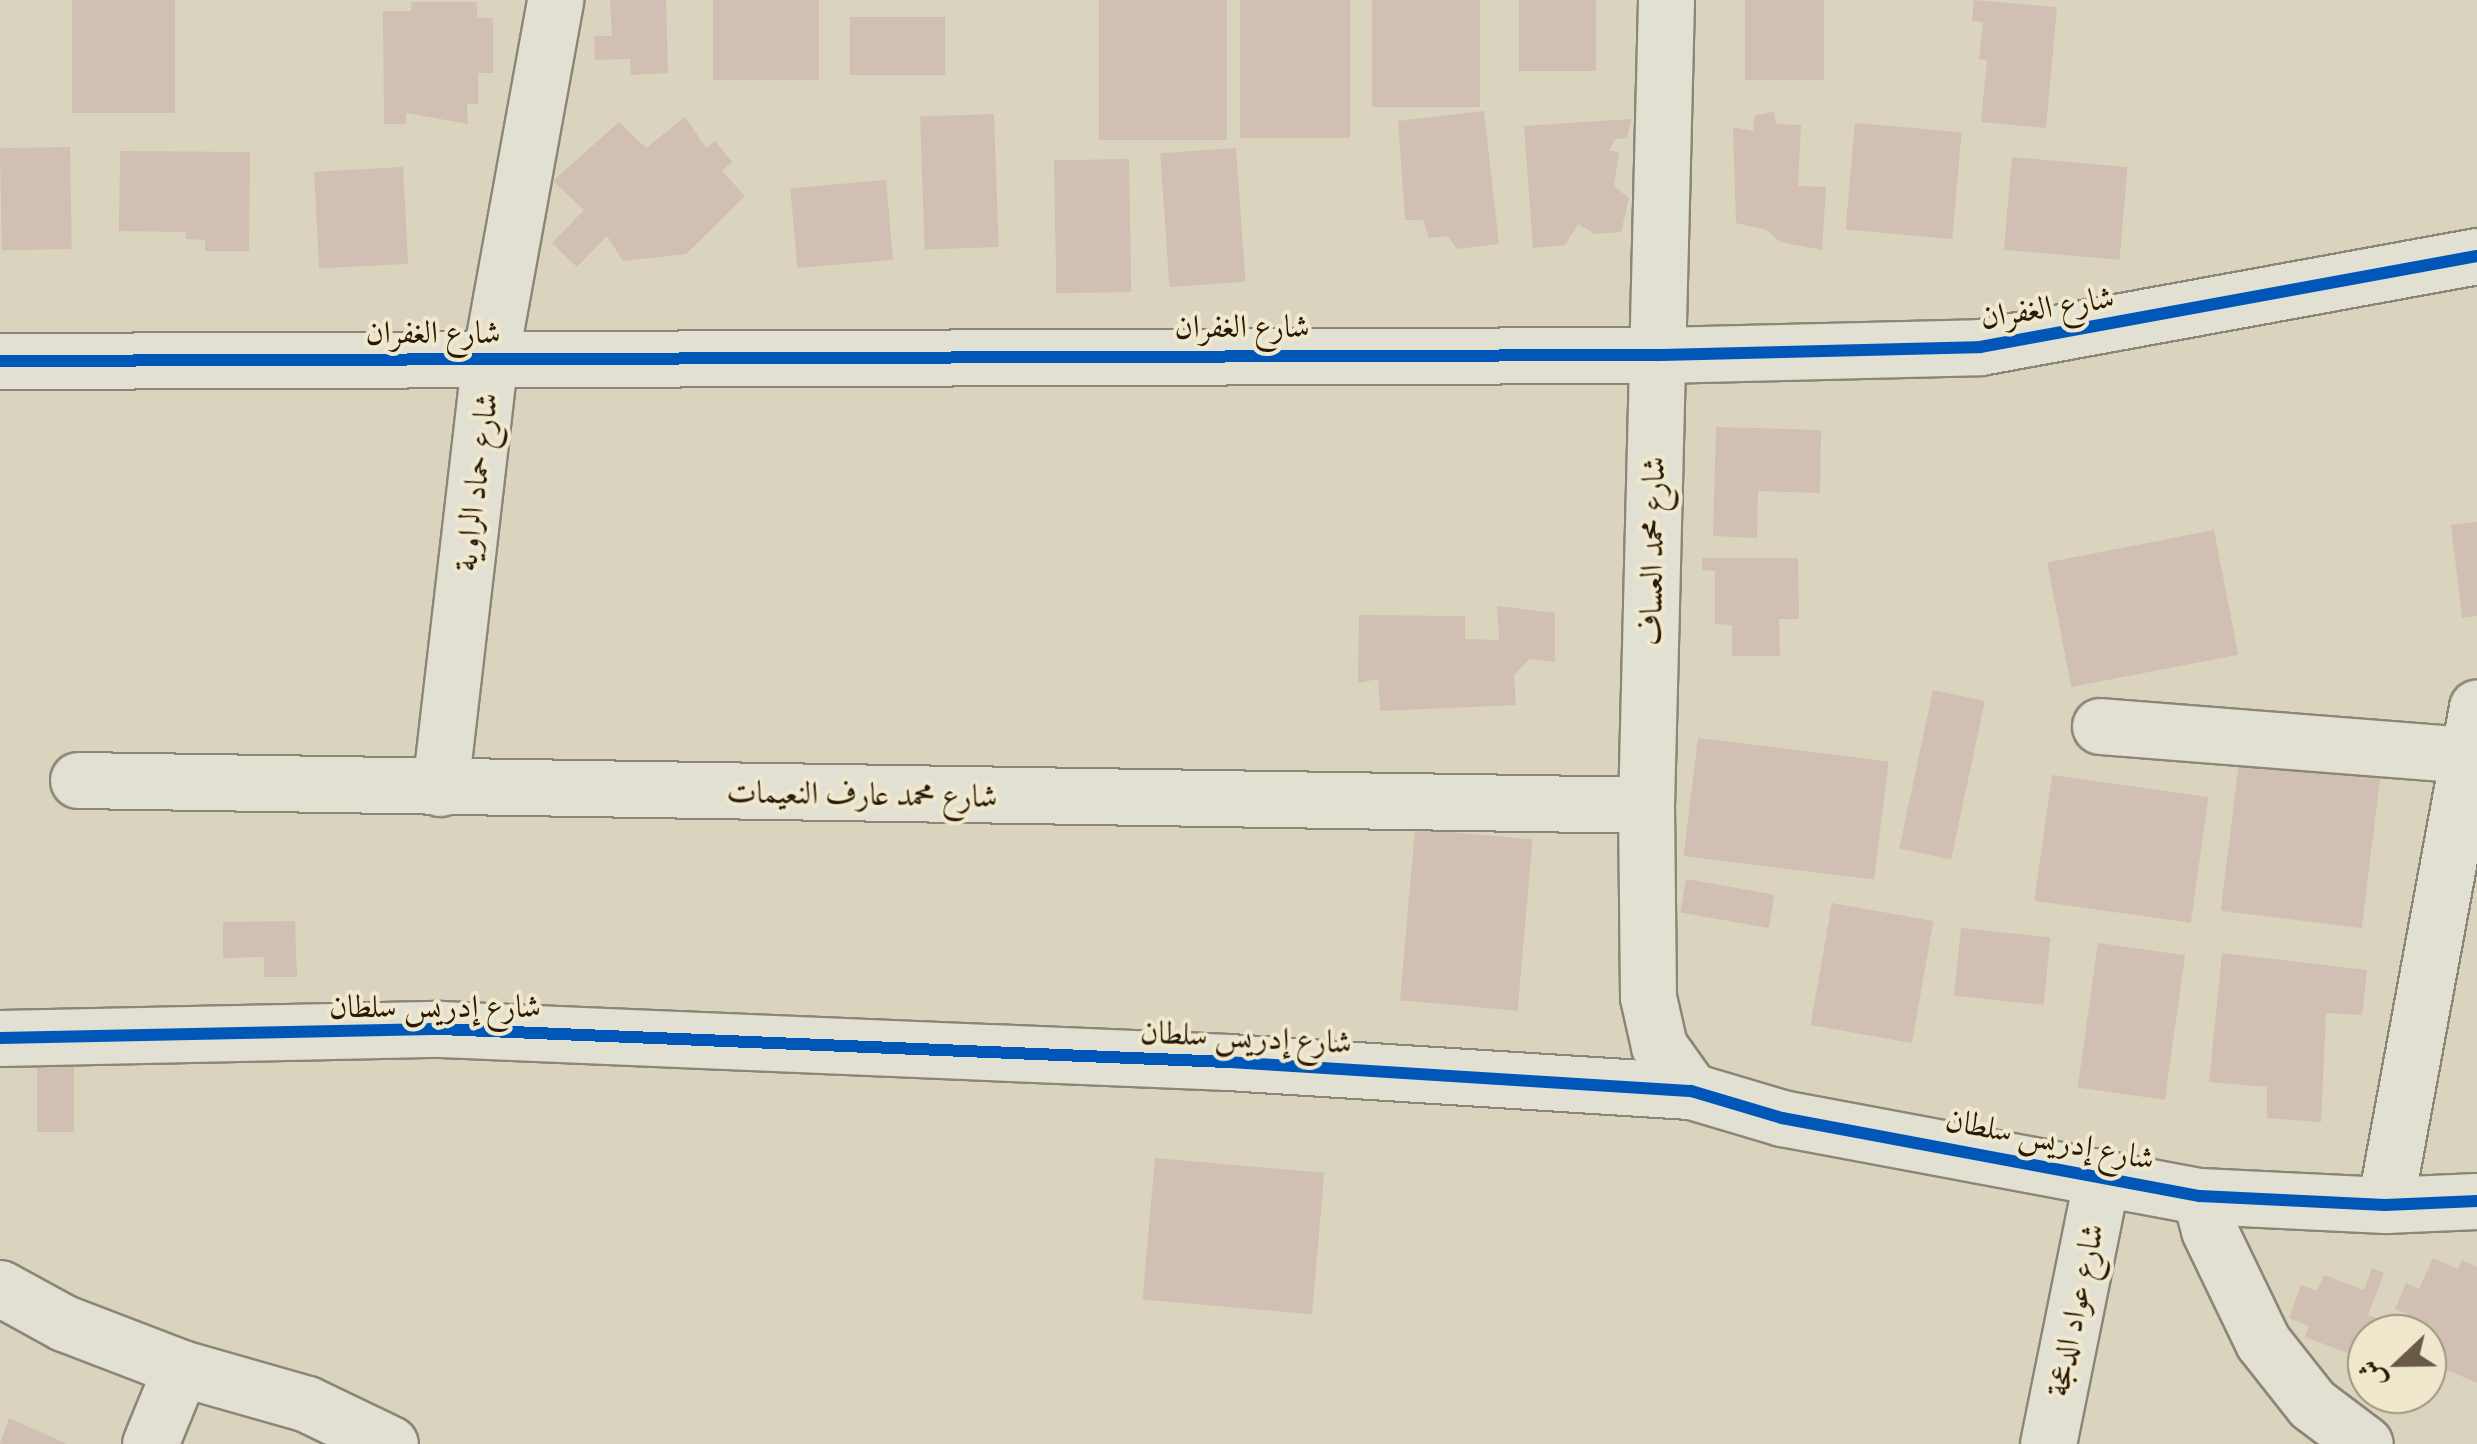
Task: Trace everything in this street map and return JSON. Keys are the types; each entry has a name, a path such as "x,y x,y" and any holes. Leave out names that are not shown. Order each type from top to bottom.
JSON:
{"street":[{"name":"شارع حماد الراوية","path":"440,788 490,359 555,0"},
{"name":"شارع محمد العساف","path":"1666,0 1646,805 1648,997 1659,1046 1691,1091"},
{"name":"شارع الغفران","path":"0,361 1657,355 1980,347 2477,256"},
{"path":"2100,726 2472,731 2384,1205"},
{"name":"شارع محمد عارف النعيمات","path":"78,780 1646,805"},
{"name":"شارع إدريس سلطان","path":"0,1038 440,1029 1208,1061 1691,1091 1782,1118 2200,1196 2384,1205 2477,1201"},
{"name":"شارع عواد الدعجة","path":"2048,1444 2102,1176"},
{"path":"2200,1196 2209,1230 2263,1342 2312,1404 2365,1444"},
{"path":"0,1288 64,1323 181,1368 307,1404 390,1444"},
{"path":"150,1444 181,1368"}],"building":[{"path":"72,0 175,0 175,113 72,113"},
{"path":"610,0 666,0 668,73 631,75 630,59 595,60 594,36 612,36"},
{"path":"713,0 819,0 819,80 713,80"},
{"path":"1099,0 1227,0 1227,140 1099,140"},
{"path":"1240,0 1350,0 1350,138 1240,138"},
{"path":"1372,0 1480,0 1480,107 1372,107"},
{"path":"1519,0 1596,0 1596,71 1519,71"},
{"path":"1745,0 1824,0 1824,80 1745,80"},
{"path":"1974,0 2057,7 2046,128 1981,122 1987,60 1979,59 1983,22 1972,21"},
{"path":"411,2 477,2 477,18 493,18 493,73 478,73 478,104 467,104 468,124 406,113 406,124 384,124 383,11 411,11"},
{"path":"850,17 945,17 945,75 850,75"},
{"path":"1484,111 1499,244 1457,249 1448,236 1429,238 1423,220 1405,220 1398,121"},
{"path":"1774,112 1776,124 1801,125 1798,186 1826,187 1822,250 1780,242 1767,230 1736,223 1733,127 1753,131 1755,115"},
{"path":"994,114 999,247 925,250 920,117"},
{"path":"685,117 706,148 715,141 732,162 722,171 745,196 686,254 623,261 607,236 577,267 552,243 584,210 553,181 619,122 646,148"},
{"path":"1631,119 1627,138 1615,139 1609,151 1619,152 1614,186 1629,198 1621,232 1595,234 1578,224 1565,245 1533,248 1524,126"},
{"path":"1855,123 1962,132 1952,239 1846,230"},
{"path":"70,147 72,249 2,250 0,148"},
{"path":"1236,148 1245,282 1170,287 1160,153"},
{"path":"120,151 250,152 249,251 205,251 205,240 186,239 186,232 119,231"},
{"path":"2012,157 2128,167 2119,260 2004,250"},
{"path":"1129,159 1131,292 1056,293 1054,160"},
{"path":"403,167 408,264 319,269 314,172"},
{"path":"886,180 893,260 797,268 790,188"},
{"path":"1716,427 1821,430 1820,493 1758,491 1757,538 1713,536"},
{"path":"2477,522 2477,616 2462,618 2451,525"},
{"path":"2214,530 2238,655 2071,687 2047,562"},
{"path":"1702,558 1798,558 1799,619 1779,619 1780,656 1732,656 1732,625 1715,624 1715,571 1702,570"},
{"path":"1497,606 1555,613 1555,662 1529,659 1514,675 1516,705 1380,711 1378,679 1358,683 1359,615 1465,616 1465,639 1499,640"},
{"path":"1933,690 1985,701 1951,859 1899,848"},
{"path":"1698,738 1889,761 1874,880 1683,856"},
{"path":"2240,754 2381,771 2362,928 2221,911"},
{"path":"2052,775 2208,797 2191,923 2034,901"},
{"path":"1415,829 1533,839 1518,1011 1400,1000"},
{"path":"1686,879 1775,895 1769,928 1680,912"},
{"path":"1832,903 1933,921 1912,1043 1810,1025"},
{"path":"295,921 297,977 264,977 264,957 223,958 223,922"},
{"path":"1961,928 2051,937 2043,1005 1954,996"},
{"path":"2098,943 2185,955 2165,1100 2078,1088"},
{"path":"2222,953 2367,970 2362,1015 2326,1013 2321,1122 2267,1118 2267,1087 2209,1082"},
{"path":"37,1059 74,1059 74,1132 37,1132"},
{"path":"1155,1158 1324,1173 1312,1314 1143,1299"},
{"path":"2433,1258 2458,1269 2462,1260 2477,1267 2477,1383 2447,1370 2447,1314 2407,1314 2395,1309 2406,1283 2419,1289"},
{"path":"2372,1268 2384,1273 2368,1314 2347,1314 2347,1353 2305,1337 2309,1326 2289,1318 2301,1285 2317,1291 2324,1275 2364,1290"},
{"path":"9,1418 67,1444 0,1444"}],"cycle path":[{"path":"0,361 1657,355 1980,347 2477,256"},
{"path":"0,1038 440,1029 1228,1062 1691,1091 1782,1118 2200,1196 2385,1205 2477,1201"}]}
